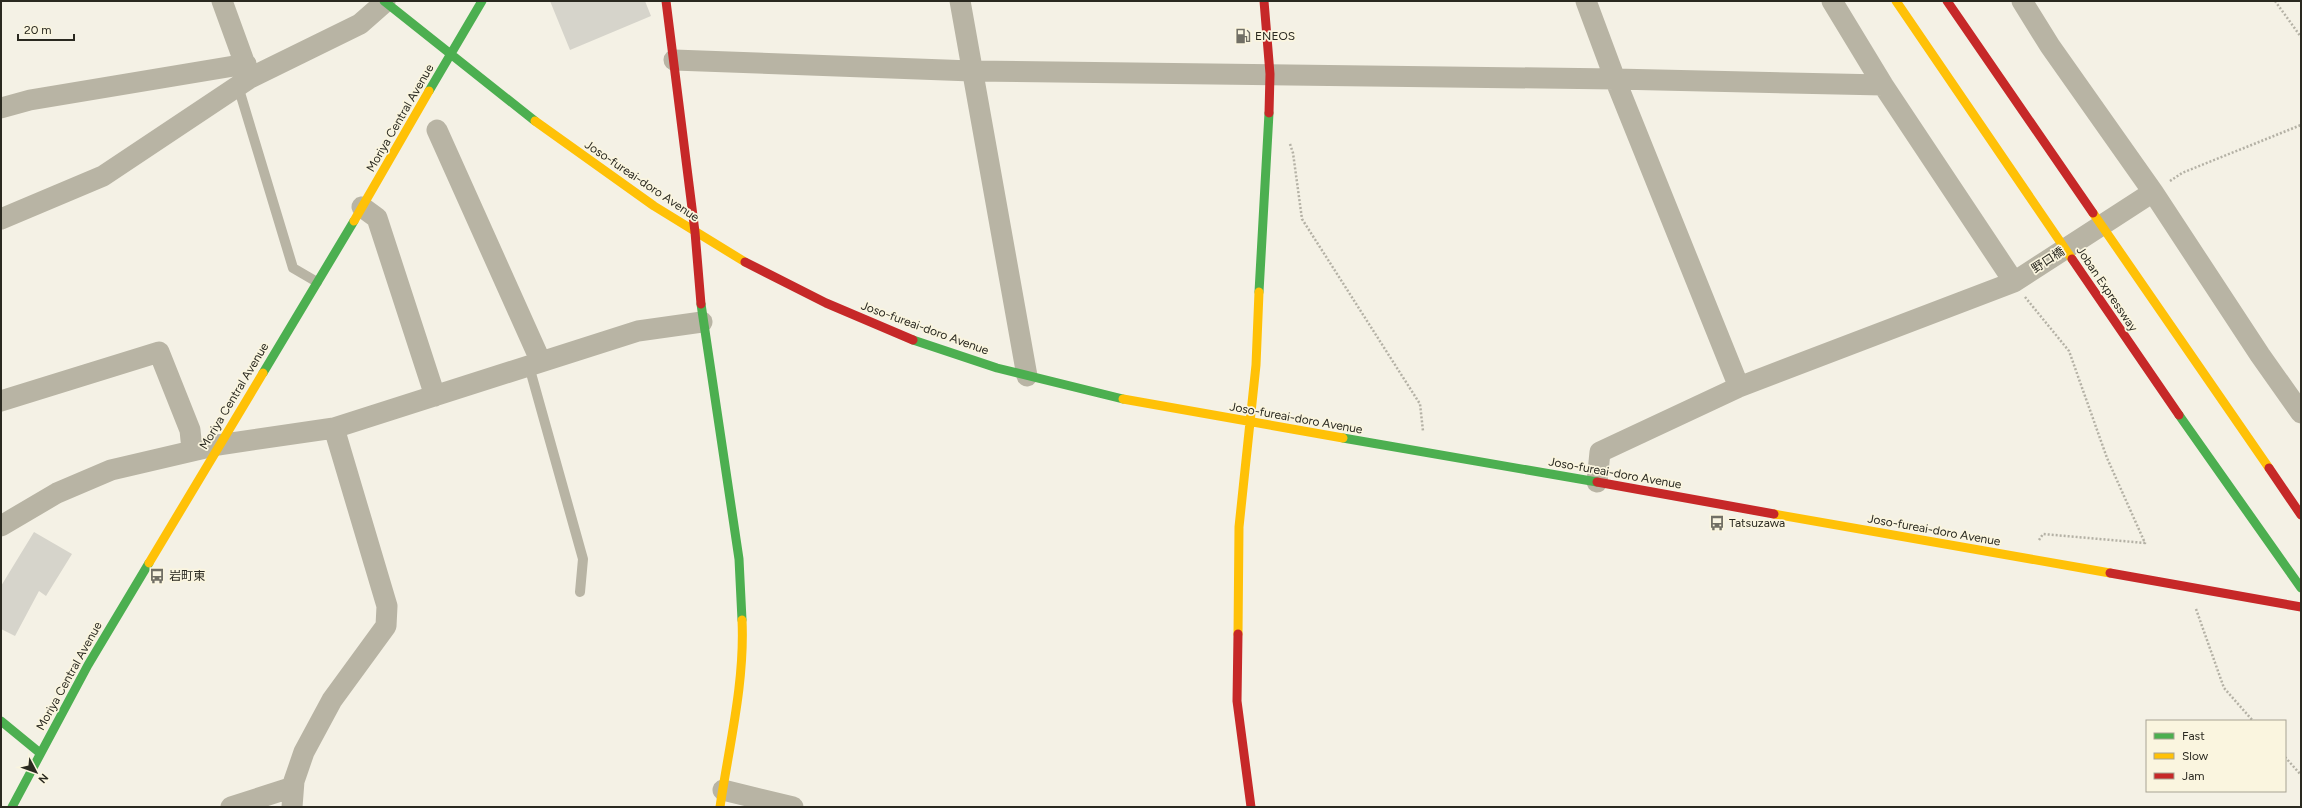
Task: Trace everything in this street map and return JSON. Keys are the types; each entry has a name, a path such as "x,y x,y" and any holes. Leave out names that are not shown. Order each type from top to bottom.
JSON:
{"main road":[{"name":"Moriya Central Avenue","path":"12,807 88,666 218,445 362,207 482,1"},
{"path":"666,1 695,232 702,322 739,559 743,642 736,702 721,798"},
{"path":"1251,807 1237,701 1239,527 1256,365 1260,254 1269,133 1270,74 1264,1"},
{"name":"Joban Expressway","path":"1896,1 2209,459 2301,588"},
{"path":"1948,1 2301,514"},
{"name":"Joso-fureai-doro Avenue","path":"385,2 572,148 624,186 695,232 777,279 883,328 960,357 1027,376 1114,397 2189,588 2301,606"},
{"path":"1,721 40,753"}],"street":[{"path":"222,1 244,76"},
{"path":"960,1 1027,376"},
{"path":"1586,1 1614,79 1739,387"},
{"path":"1832,1 1883,85 2014,282"},
{"path":"2022,1 2148,195 2301,413"},
{"path":"1,219 103,176 244,76 360,24 385,2"},
{"path":"674,60 972,71 1614,79 1883,85"},
{"path":"1,108 30,100 244,76"},
{"path":"437,130 535,364"},
{"name":"野口橋","path":"1597,482 1600,452 1739,387 2014,282 2148,195"},
{"path":"362,207 378,218 435,396"},
{"path":"1,526 57,493 111,470 218,445 334,428 638,331 702,322"},
{"path":"1,401 159,352 190,430 192,450"},
{"path":"231,807 293,797 304,752 332,700 386,626 388,606 334,428"},
{"path":"721,798 793,807"}],"lane":[{"path":"244,76 293,268 317,282"},
{"path":"535,364 583,559 580,592"}],"path":[{"path":"2275,1 2301,37"},
{"path":"2148,195 2182,173 2301,125"},
{"path":"1269,133 1288,139 1294,153 1302,219 1420,404 1426,453"},
{"path":"2014,282 2069,351 2107,458 2145,543 2043,534 2027,558"},
{"path":"2189,588 2224,688 2252,720"},
{"path":"2286,758 2301,775"}],"building":[{"path":"550,1 645,1 651,16 570,50"},
{"path":"34,532 72,554 46,596 39,591 15,636 1,629 1,586"}],"traffic: fast":[{"path":"384,1 535,121"},
{"path":"429,91 482,1"},
{"path":"1259,292 1269,113"},
{"path":"263,373 354,221"},
{"path":"701,304 739,559 742,620"},
{"path":"913,340 997,368 1123,399"},
{"path":"2179,415 2301,588"},
{"path":"1343,438 1597,482"},
{"path":"12,807 88,665 149,563"},
{"path":"1,721 40,753"}],"traffic: slow":[{"path":"1896,1 2072,259"},
{"path":"354,221 429,91"},
{"path":"535,121 654,206 745,262"},
{"path":"2093,213 2269,468"},
{"path":"1238,634 1239,527 1256,365 1259,292"},
{"path":"149,563 263,373"},
{"path":"1123,399 1343,438"},
{"path":"1774,514 2110,573"},
{"path":"720,807 739,690 742,620"}],"traffic: jam":[{"path":"666,1 695,232 701,304"},
{"path":"1264,1 1270,74 1269,113"},
{"path":"1947,1 2093,213"},
{"path":"2072,259 2179,415"},
{"path":"745,262 826,303 913,340"},
{"path":"2269,468 2301,515"},
{"path":"1597,482 1774,514"},
{"path":"2110,573 2301,607"},
{"path":"1238,634 1237,701 1251,807"}],"place":[{"name":"ENEOS","path":"1243,36"},
{"name":"Tatsuzawa","path":"1717,523"},
{"name":"岩町東","path":"157,576"}]}
